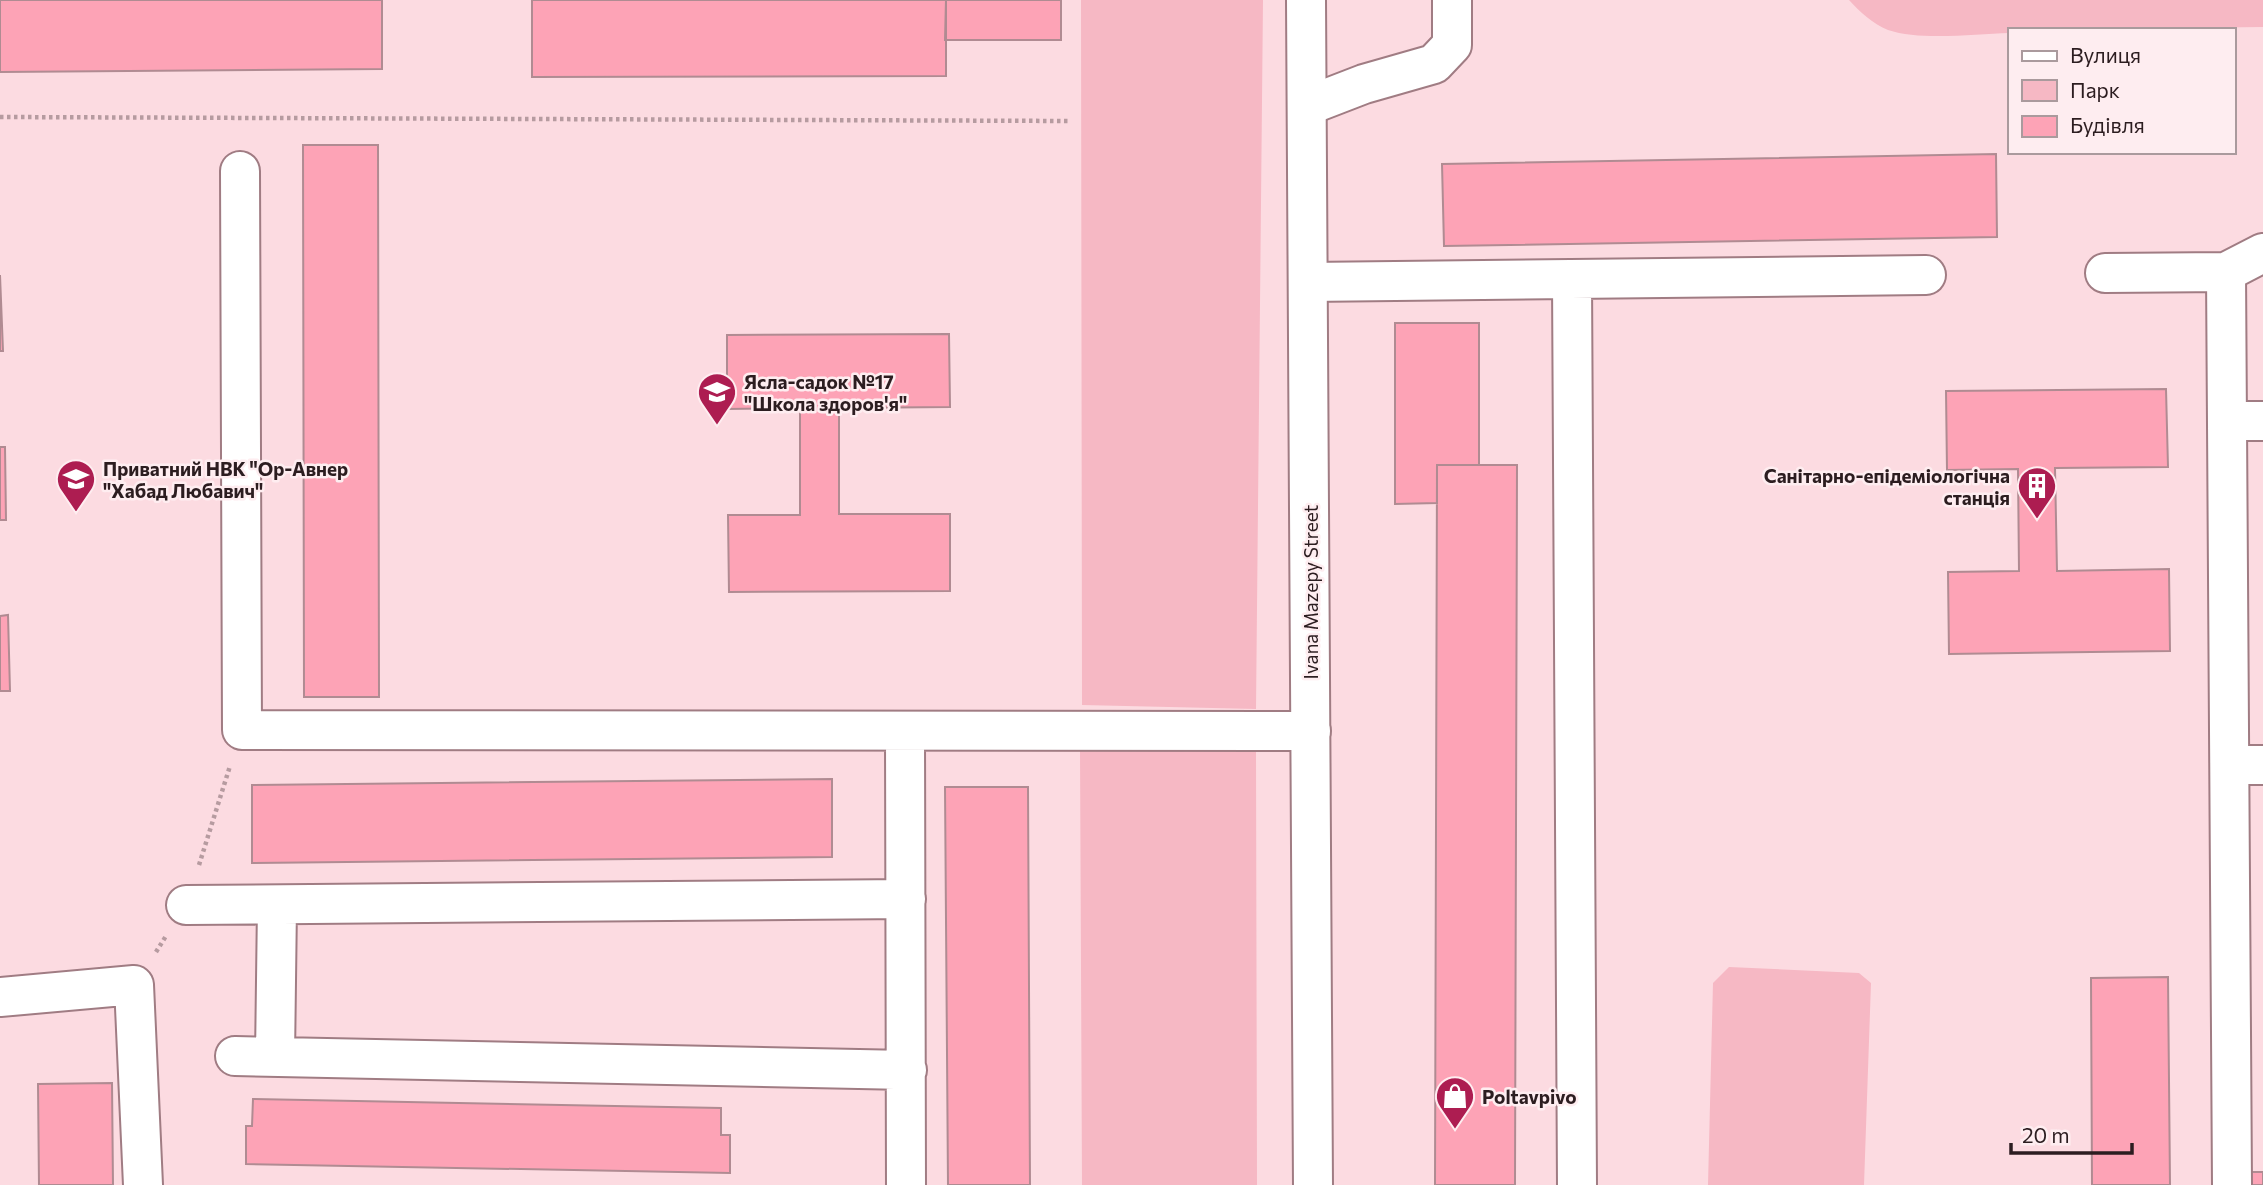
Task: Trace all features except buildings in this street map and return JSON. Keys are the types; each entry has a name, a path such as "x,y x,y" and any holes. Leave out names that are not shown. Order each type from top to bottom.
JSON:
{"main road":[{"name":"Ivana Mazepy Street","path":"1306,0 1313,1185"},
{"path":"1307,106 1364,84 1434,64 1452,45 1452,0"},
{"path":"240,171 242,730 1311,731"},
{"path":"2105,273 2226,272 2263,253"},
{"path":"2226,272 2245,421 2247,1107 2232,1185"},
{"path":"1308,282 1926,275"},
{"path":"1572,279 1577,1185"},
{"path":"905,731 906,1185"},
{"path":"186,905 906,899"},
{"path":"275,1057 277,905"},
{"path":"0,997 134,985 143,1185"},
{"path":"235,1056 907,1070"}],"path":[{"path":"0,117 1070,121"},
{"path":"134,985 186,905 242,730"}],"green space":[{"path":"1081,0 1263,0 1256,709 1082,705"},
{"path":"1849,0 2263,0 2263,27 2008,28 2008,33 1948,36 1916,35 1888,30 1867,17"},
{"path":"1080,749 1256,751 1257,1185 1082,1185"},
{"path":"1729,967 1859,973 1871,983 1864,1185 1708,1185 1713,983"}],"place":[{"name":"Ясла-садок №17 \"Школа здоров'я\"","path":"717,426"},
{"name":"Приватний НВК \"Ор-Авнер \"Хабад Любавич\"","path":"76,513"},
{"name":"Санітарно-епідеміологічна станція","path":"2037,520"},
{"name":"Poltavpivo","path":"1455,1130"}]}
